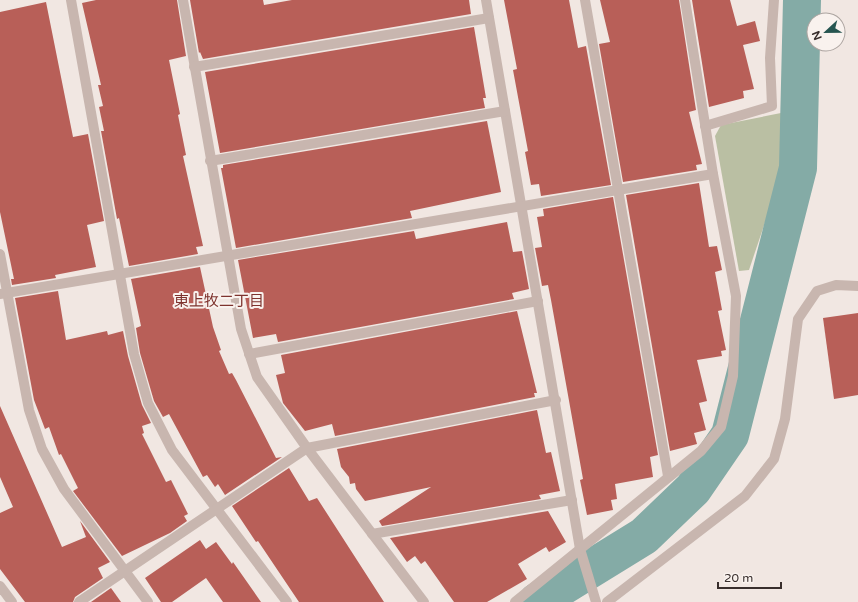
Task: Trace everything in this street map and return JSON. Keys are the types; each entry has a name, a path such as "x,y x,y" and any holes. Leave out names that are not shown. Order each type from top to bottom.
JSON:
{"street":[{"path":"70,0 134,354 148,402 172,450 287,602"},
{"path":"183,0 210,161 241,329 256,377 307,448 424,602"},
{"path":"486,0 521,207 556,400 580,549 596,602"},
{"path":"585,0 668,476"},
{"path":"515,602 640,502 668,476 700,451 721,427 733,376 736,296 713,174 685,0"},
{"path":"705,126 772,106 770,58 774,0"},
{"path":"194,67 489,18"},
{"path":"210,161 505,111"},
{"path":"3,294 713,174"},
{"path":"0,254 3,294 28,410 42,449 64,489 124,572 148,602"},
{"path":"607,602 745,496 774,459 785,419 798,319 816,291 836,285 858,286"},
{"path":"249,354 538,301"},
{"path":"79,602 307,448 556,400"},
{"path":"372,534 572,500"},
{"path":"0,586 12,602"}],"green space":[{"path":"786,112 787,157 749,270 739,271 715,136 721,125"}],"water":[{"path":"786,0 806,0 804,76 784,84"}],"building":[{"path":"96,0 177,0 186,56 169,60 180,114 178,115 186,155 183,156 203,246 196,247 198,254 129,266 119,218 117,219 101,131 104,131 99,107 103,106 98,85 101,85 82,3"},
{"path":"190,0 263,0 264,5 292,0 469,0 471,14 203,59 200,52 199,53"},
{"path":"504,0 569,0 578,48 586,46 611,185 541,196 539,184 531,185 525,152 528,151 513,70 517,69"},
{"path":"600,0 679,0 696,110 689,112 702,164 696,165 697,170 623,182 599,44 610,42"},
{"path":"692,0 730,0 737,26 755,21 760,41 743,45 754,89 743,91 744,98 709,107"},
{"path":"46,2 73,137 88,134 104,221 87,225 96,267 55,275 56,278 12,285 11,279 14,279 0,212 0,12"},
{"path":"474,27 486,98 483,98 485,108 220,153 205,72"},
{"path":"487,121 501,192 410,211 412,218 236,248 221,168 223,168 223,165"},
{"path":"699,183 709,247 717,246 722,270 715,272 722,310 718,311 726,350 721,351 722,356 697,360 707,401 699,403 706,430 694,433 697,444 670,451 626,195"},
{"path":"613,197 658,455 650,457 653,477 615,484 617,499 611,500 613,510 587,515 580,480 583,479 551,300 548,285 542,286 535,248 542,247 537,217 544,216 543,209"},
{"path":"507,222 513,252 522,251 529,289 512,293 514,299 278,342 276,334 253,338 238,260 414,231 416,239"},
{"path":"200,267 213,327 221,350 219,351 229,374 232,373 236,380 276,458 282,457 225,495 218,484 215,487 207,475 203,477 169,414 163,417 154,401 140,353 136,328 141,326 131,279"},
{"path":"58,291 66,340 107,331 108,335 123,331 128,356 142,405 151,423 142,426 144,433 142,434 166,482 171,480 188,514 184,516 187,521 170,533 122,556 73,491 78,488 61,454 59,455 49,427 45,429 34,400 15,298"},
{"path":"517,311 537,393 534,393 535,397 335,436 332,424 305,431 283,403 276,375 285,373 281,355"},
{"path":"858,313 858,395 834,399 823,318"},
{"path":"0,406 62,547 86,537 80,521 110,562 98,568 103,578 75,597 73,602 25,602 0,569 0,513 13,507 0,477"},
{"path":"537,410 546,453 551,452 560,491 539,495 541,499 382,526 379,521 431,487 365,501 356,489 355,483 350,484 349,477 341,467 337,449"},
{"path":"289,468 309,501 317,498 384,602 299,602 258,541 256,542 232,506"},
{"path":"548,511 566,542 549,552 546,547 518,564 527,579 487,602 454,602 425,561 421,564 415,556 407,562 390,538"},
{"path":"200,540 206,549 216,542 232,564 233,562 261,602 223,602 206,578 172,602 161,602 145,578"},
{"path":"111,588 121,602 91,602"}],"waterway":[{"path":"537,602 644,536 693,489 730,435 798,168 802,0"}],"district":[{"name":"東上牧二丁目","path":"219,301"}]}
